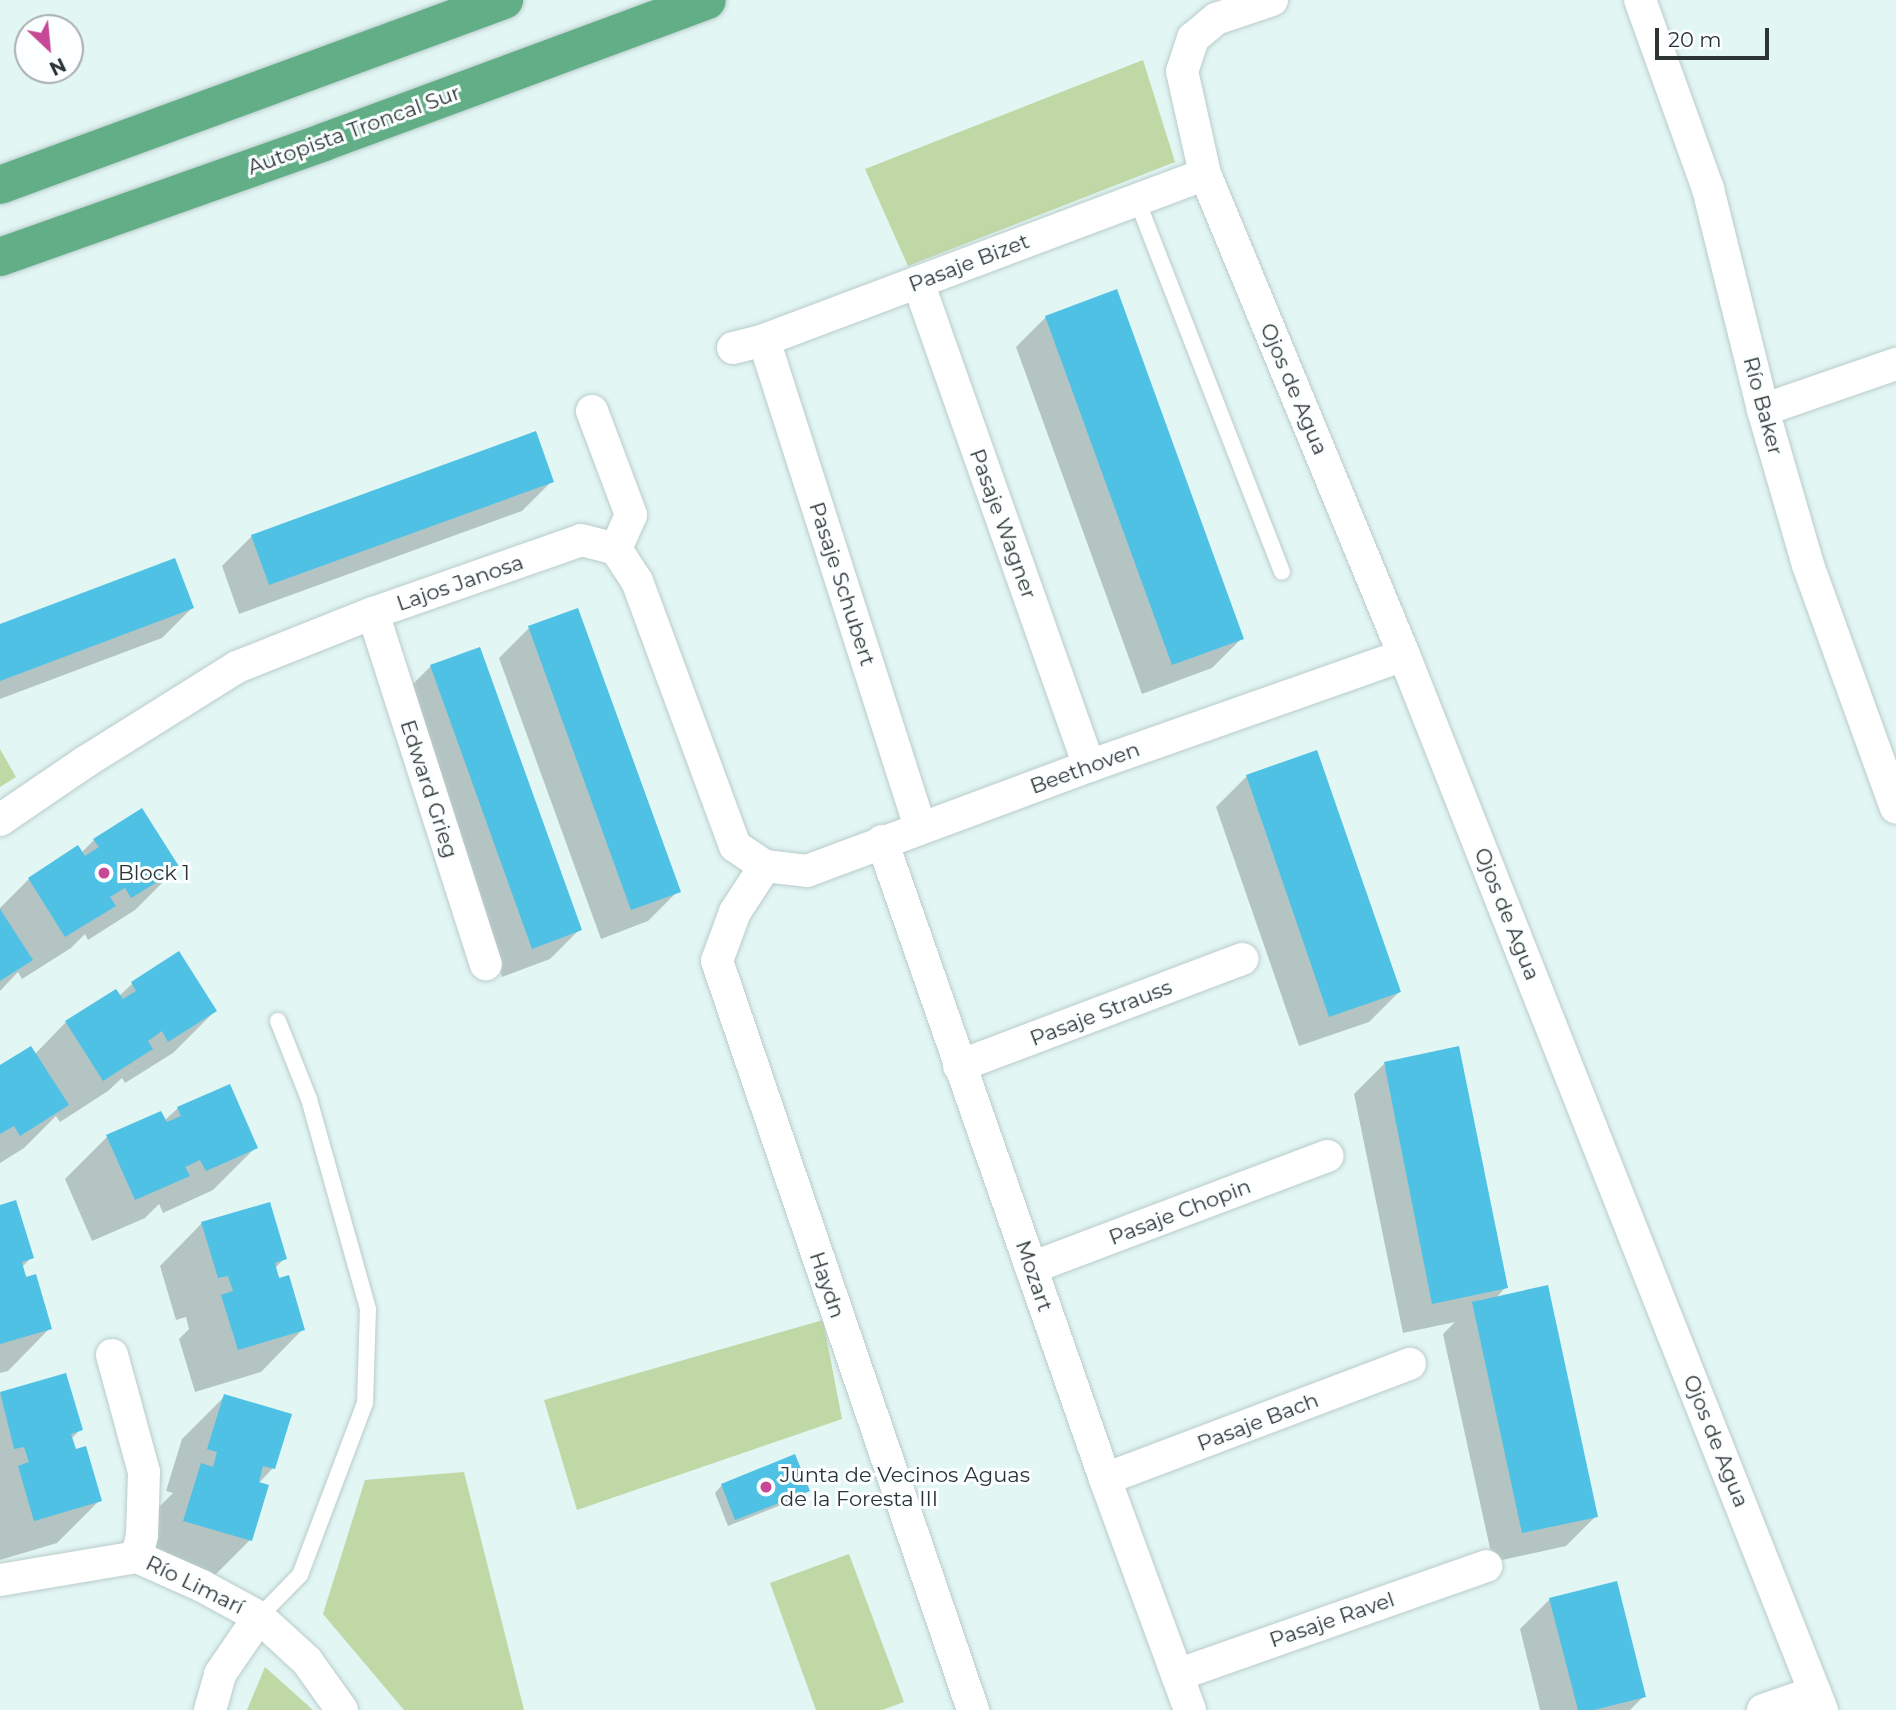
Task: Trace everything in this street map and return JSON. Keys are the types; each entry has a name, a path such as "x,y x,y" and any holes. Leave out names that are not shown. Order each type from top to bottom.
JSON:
{"highway":[{"path":"0,185 504,0"},
{"name":"Autopista Troncal Sur","path":"0,257 324,142 706,0"}],"street":[{"name":"Ojos de Agua","path":"1272,0 1216,19 1193,38 1181,71 1190,119 1205,174 1404,655 1819,1701"},
{"name":"Río Baker","path":"1640,0 1708,189 1763,410 1808,565 1896,808"},
{"name":"Pasaje Bizet","path":"733,348 764,340 1205,174"},
{"name":"Pasaje Wagner","path":"918,282 1089,766"},
{"name":"Pasaje Schubert","path":"764,340 920,827"},
{"path":"1763,410 1896,364"},
{"path":"592,411 631,515 616,549 636,581 735,846 765,866"},
{"name":"Lajos Janosa","path":"0,820 85,762 237,667 373,613 582,540 616,549"},
{"name":"Edward Grieg","path":"373,613 486,964"},
{"name":"Beethoven","path":"765,866 807,871 920,827 1404,655"},
{"name":"Mozart","path":"882,841 1105,1479 1190,1710"},
{"name":"Haydn","path":"765,866 735,912 717,961 973,1710"},
{"name":"Pasaje Strauss","path":"959,1066 1242,959"},
{"name":"Pasaje Chopin","path":"1031,1268 1328,1156"},
{"path":"112,1355 144,1472 142,1535 137,1557"},
{"name":"Pasaje Bach","path":"1105,1479 1410,1364"},
{"name":"Río Limarí","path":"3,1579 137,1557 202,1586 259,1617 307,1661 342,1710"},
{"name":"Pasaje Ravel","path":"1177,1675 1486,1566"},
{"path":"210,1710 220,1674 259,1617"},
{"path":"1763,1710 1819,1701"}],"lane":[{"path":"1137,200 1282,572"},
{"path":"259,1617 300,1575 365,1403 368,1309 309,1099 278,1021"}],"green space":[{"path":"1143,60 1175,162 908,266 865,169"},
{"path":"0,749 16,777 0,787"},
{"path":"823,1320 842,1419 577,1510 544,1400"},
{"path":"464,1472 524,1710 404,1710 323,1614 365,1480"},
{"path":"849,1554 904,1702 882,1710 816,1710 770,1583"},
{"path":"265,1667 313,1710 247,1710"}],"building":[{"path":"1117,289 1244,639 1172,665 1045,316"},
{"path":"536,431 554,482 269,585 251,535"},
{"path":"175,558 194,608 0,681 0,624"},
{"path":"578,608 681,892 631,910 528,626"},
{"path":"480,647 582,930 532,949 430,665"},
{"path":"1317,750 1401,992 1329,1017 1246,775"},
{"name":"Block 1","path":"142,808 180,868 131,898 125,888 110,897 116,906 65,937 28,878 78,845 85,856 99,847 93,839"},
{"path":"0,909 33,960 0,981"},
{"path":"179,951 217,1011 168,1042 162,1031 148,1041 153,1049 103,1081 65,1021 116,989 123,999 136,991 131,982"},
{"path":"31,1046 69,1105 20,1136 14,1126 0,1134 0,1065"},
{"path":"1459,1046 1508,1288 1432,1304 1384,1062"},
{"path":"230,1084 258,1148 206,1171 200,1160 185,1167 190,1176 135,1200 106,1135 161,1111 167,1122 181,1116 177,1107"},
{"path":"16,1200 34,1258 22,1262 26,1277 36,1274 52,1329 0,1344 0,1205"},
{"path":"270,1202 287,1259 275,1263 279,1278 289,1275 305,1330 238,1350 221,1295 233,1291 228,1276 218,1278 201,1222"},
{"path":"1548,1285 1598,1517 1522,1533 1472,1302"},
{"path":"66,1373 83,1430 71,1434 76,1449 86,1446 102,1501 34,1521 18,1466 29,1462 24,1447 14,1449 0,1392"},
{"path":"224,1394 292,1414 275,1469 263,1466 259,1482 269,1485 252,1541 183,1521 201,1463 213,1467 217,1452 207,1449"},
{"name":"Junta de Vecinos Aguas de la Foresta III","path":"795,1454 810,1491 735,1520 721,1484"},
{"path":"1617,1581 1646,1697 1594,1710 1578,1710 1549,1598"}],"place":[{"name":"Block 1","path":"104,873"},
{"name":"Junta de Vecinos Aguas de la Foresta III","path":"766,1487"}]}
